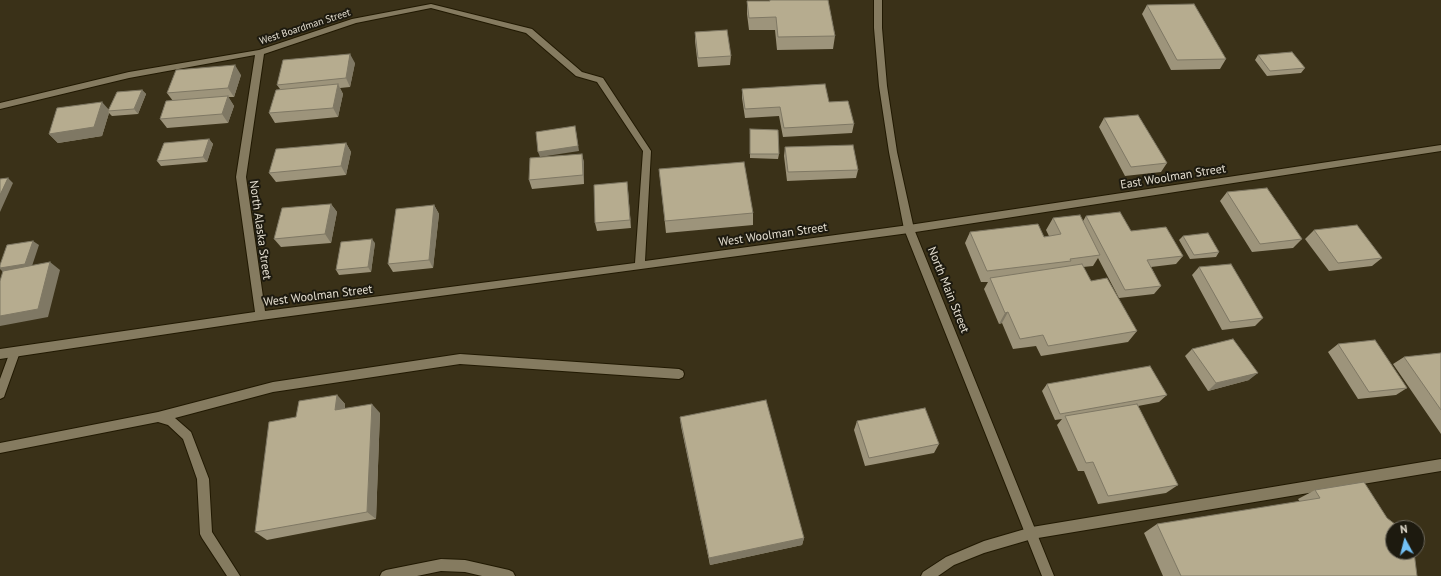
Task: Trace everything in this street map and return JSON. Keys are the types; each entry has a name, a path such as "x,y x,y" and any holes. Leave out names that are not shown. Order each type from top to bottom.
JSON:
{"street":[{"name":"North Main Street","path":"878,0 878,28 883,86 893,152 909,229 1048,576"},
{"name":"West Boardman Street","path":"0,106 128,75 260,52 355,21 431,6 529,31 579,74 600,80 647,151 640,266"},
{"name":"North Alaska Street","path":"260,52 240,177 261,316"},
{"name":"East Woolman Street","path":"909,229 1441,148"},
{"name":"West Woolman Street","path":"0,354 261,316 909,229"},
{"path":"0,394 15,352"},
{"path":"0,448 158,417 273,387 460,359 679,374"},
{"path":"158,417 171,420 187,436 203,479 206,534 234,576"},
{"path":"927,576 950,561 984,547 1032,533 1441,464"},
{"path":"386,576 441,565 464,566 509,576"}],"building":[{"path":"828,0 835,36 778,37 776,17 749,18 747,1"},
{"path":"1194,4 1226,59 1177,60 1147,5"},
{"path":"727,30 731,56 698,58 695,32"},
{"path":"1292,52 1305,68 1270,71 1258,55"},
{"path":"350,54 346,78 277,85 283,60"},
{"path":"235,65 228,88 167,93 176,70"},
{"path":"338,84 333,108 269,113 276,90"},
{"path":"825,84 829,102 848,101 854,124 784,128 780,107 745,109 742,89"},
{"path":"142,90 134,109 108,111 117,92"},
{"path":"228,96 222,114 160,119 166,101"},
{"path":"102,102 94,127 49,134 57,108"},
{"path":"1138,115 1167,163 1131,167 1104,118"},
{"path":"575,126 578,146 538,152 536,132"},
{"path":"750,129 778,130 779,154 750,154"},
{"path":"209,139 203,157 157,161 164,143"},
{"path":"346,143 341,166 269,173 276,149"},
{"path":"853,145 858,170 788,172 785,147"},
{"path":"582,154 583,175 529,180 530,158"},
{"path":"744,162 753,213 665,221 659,169"},
{"path":"8,178 0,195 0,179"},
{"path":"627,182 630,220 595,223 594,185"},
{"path":"1267,188 1302,239 1260,244 1227,192"},
{"path":"331,204 325,234 274,239 282,208"},
{"path":"434,205 429,260 388,264 396,209"},
{"path":"1120,212 1131,231 1166,227 1183,256 1147,260 1161,286 1125,290 1086,216"},
{"path":"1080,215 1100,255 1070,259 1071,261 987,271 970,232 1038,224 1044,237 1061,234 1053,218"},
{"path":"1357,225 1382,258 1338,263 1314,230"},
{"path":"1208,233 1219,252 1194,255 1183,236"},
{"path":"372,239 368,267 336,270 341,242"},
{"path":"33,241 25,264 0,268 7,245"},
{"path":"50,262 38,309 0,316 0,281 3,271"},
{"path":"1082,264 1091,281 1107,278 1137,331 1048,346 1043,335 1020,339 1008,312 1005,313 990,278"},
{"path":"1231,264 1263,318 1230,322 1199,267"},
{"path":"1233,339 1258,373 1216,383 1192,349"},
{"path":"1375,340 1407,388 1369,392 1338,344"},
{"path":"1441,353 1441,410 1404,357"},
{"path":"1150,366 1167,395 1060,414 1047,384"},
{"path":"337,395 335,410 372,404 367,512 255,532 269,422 296,417 299,401"},
{"path":"766,400 804,538 709,558 680,417"},
{"path":"1137,404 1178,485 1108,496 1093,462 1086,463 1065,416"},
{"path":"925,408 939,444 869,458 857,421"},
{"path":"1364,482 1390,520 1385,520 1385,560 1415,560 1417,576 1181,576 1157,524 1320,498 1315,490"}]}
